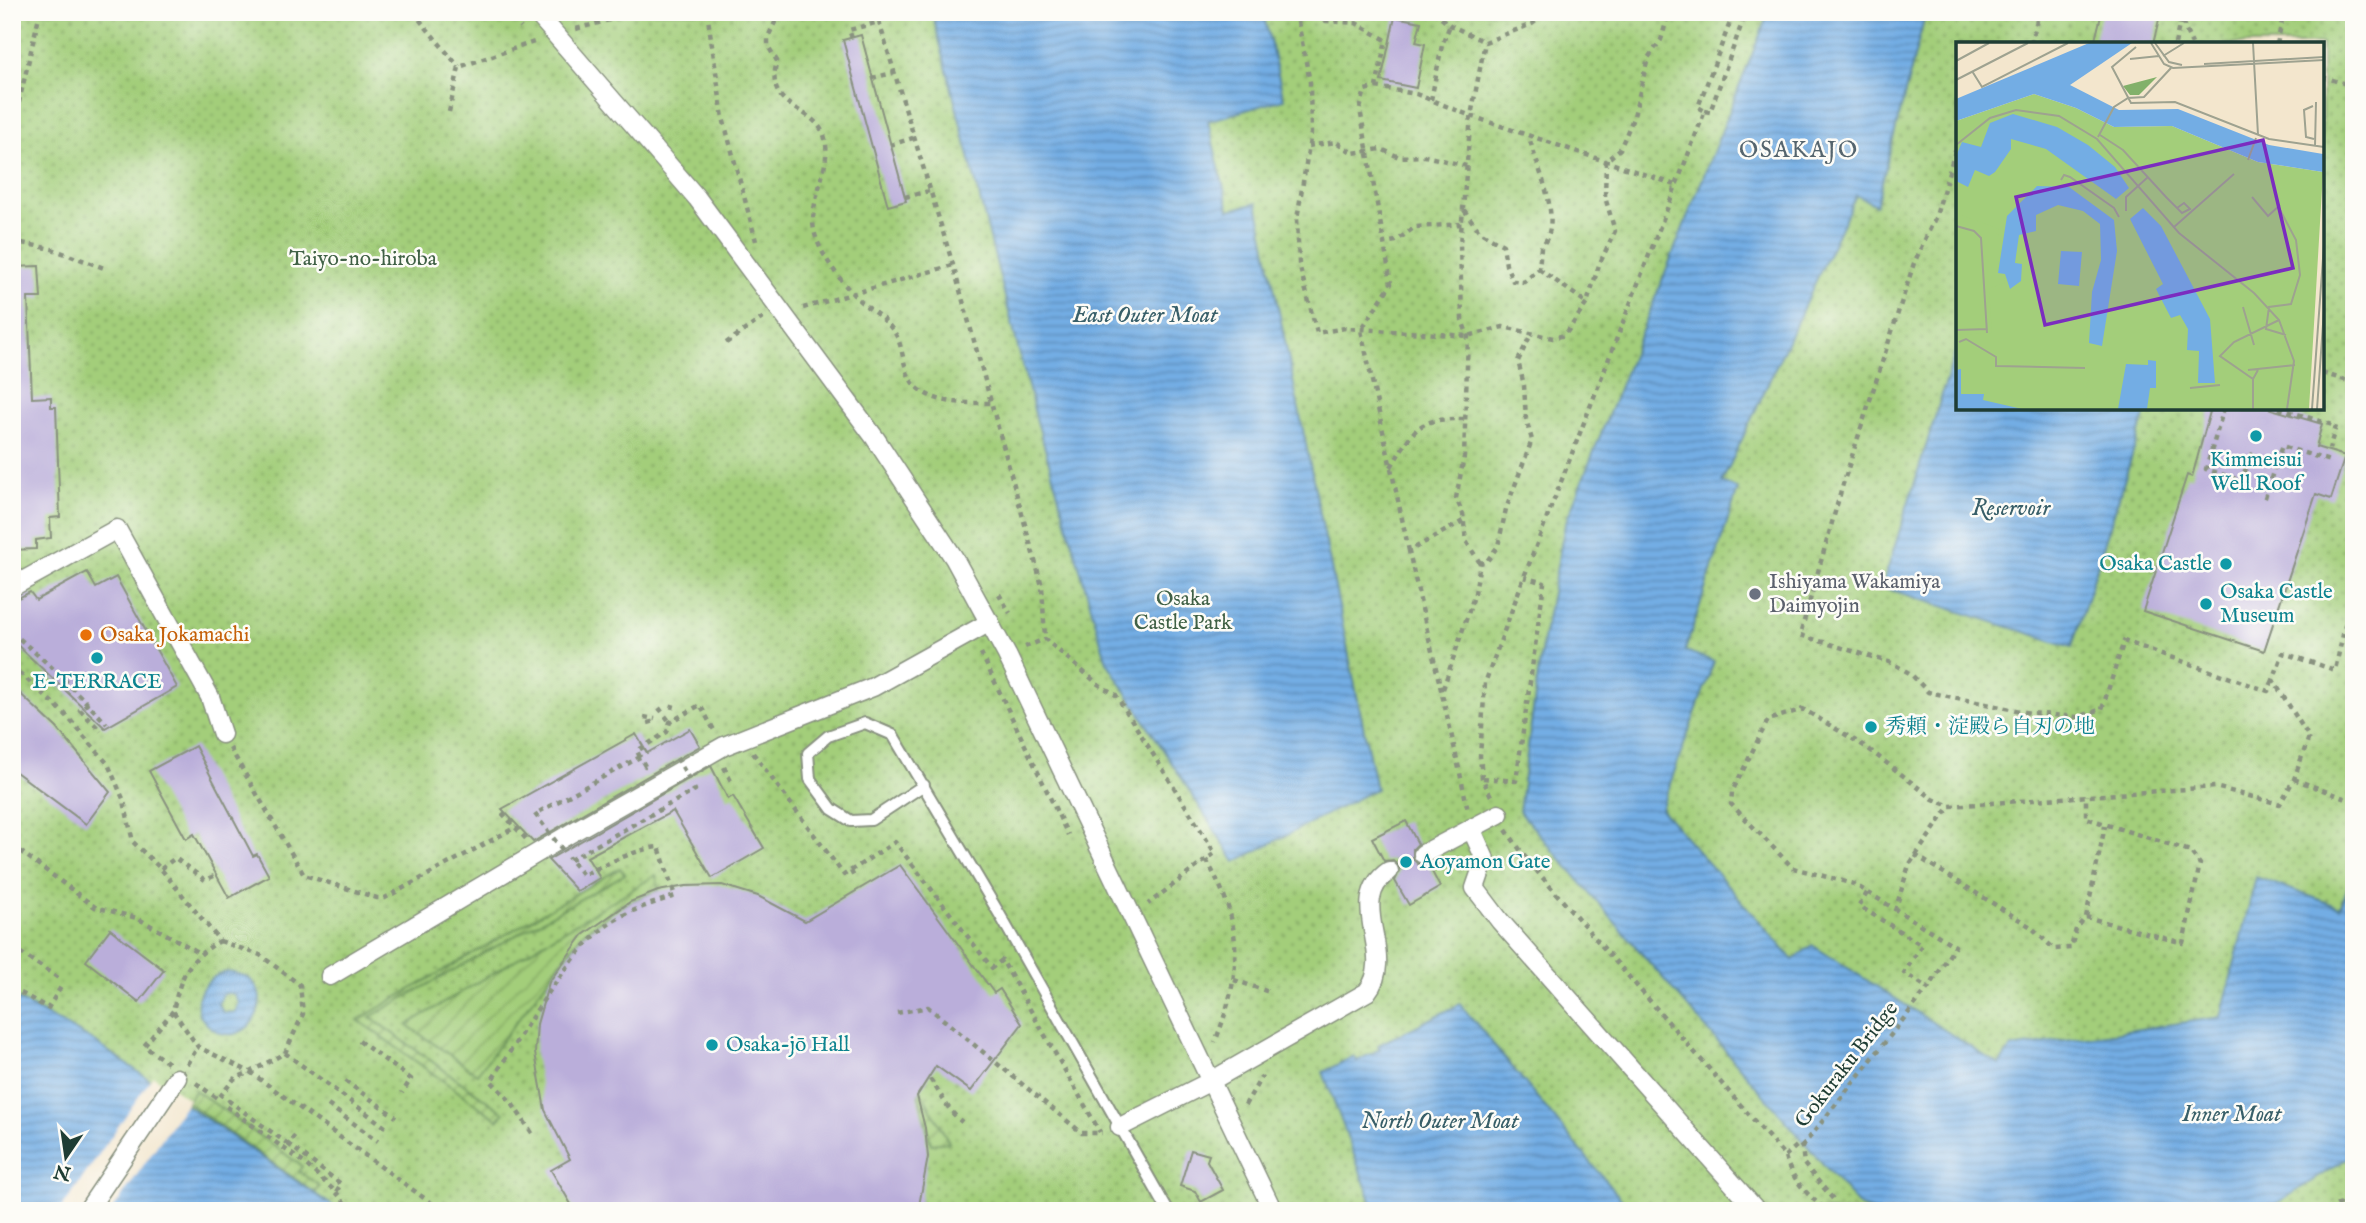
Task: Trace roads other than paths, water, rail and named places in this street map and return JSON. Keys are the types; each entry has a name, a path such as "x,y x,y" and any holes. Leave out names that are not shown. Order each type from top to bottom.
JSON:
{"street":[{"path":"536,12 697,198 875,438 954,558 1007,655 1273,1211"},
{"path":"12,587 117,529 210,697 222,734"},
{"path":"330,976 570,833 724,746 873,687 990,622"},
{"path":"1423,854 1499,814"},
{"path":"1471,828 1485,859 1475,888 1500,921 1757,1211"},
{"path":"1120,1127 1211,1081 1367,992 1374,983 1379,962 1369,900 1379,878 1390,871"},
{"path":"87,1211 177,1078"}],"lane":[{"path":"924,785 872,820 850,821 832,809 810,779 808,753 828,736 865,723 893,735 924,785 1168,1211"}],"water":[{"name":"East Outer Moat","path":"932,12 1263,12 1284,99 1208,121 1229,210 1257,203 1376,789 1235,862 1107,662 1036,418"},
{"name":"Inner Moat","path":"1769,12 1926,12 1876,205 1856,195 1722,482 1738,489 1685,651 1714,661 1661,809 1793,960 1812,945 1999,1065 2011,1048 2221,1017 2256,877 2340,907 2354,871 2354,1154 2265,1211 1873,1211 1860,1207 1519,811 1542,645 1565,524"},
{"name":"Reservoir","path":"1956,349 1956,410 2146,410 2072,647 1882,587"},
{"path":"225,972 245,976 256,986 260,1000 257,1014 249,1025 238,1033 223,1034 208,1025 198,1010 200,994 217,976","holes":["223,994 234,994 239,1003 235,1012 224,1013 218,1004"]},
{"path":"12,996 92,1040 340,1211 13,1211"},
{"name":"North Outer Moat","path":"1460,1004 1631,1211 1375,1211 1323,1072 1354,1056 1357,1061 1380,1049 1378,1045"}],"place":[{"name":"Kimmeisui Well Roof","path":"2256,436"},
{"name":"Osaka Castle","path":"2226,564"},
{"name":"Ishiyama Wakamiya Daimyojin","path":"1755,594"},
{"name":"Osaka Castle Museum","path":"2206,604"},
{"name":"Osaka Jokamachi","path":"86,635"},
{"name":"E-TERRACE","path":"97,658"},
{"name":"秀頼・淀殿ら自刃の地","path":"1871,727"},
{"name":"Aoyamon Gate","path":"1406,862"},
{"name":"Osaka-jō Hall","path":"712,1045"}],"district":[{"name":"OSAKAJO","path":"1799,150"}],"park label":[{"name":"Taiyo-no-hiroba","path":"363,259"},
{"name":"Osaka Castle Park","path":"1183,611"}]}
